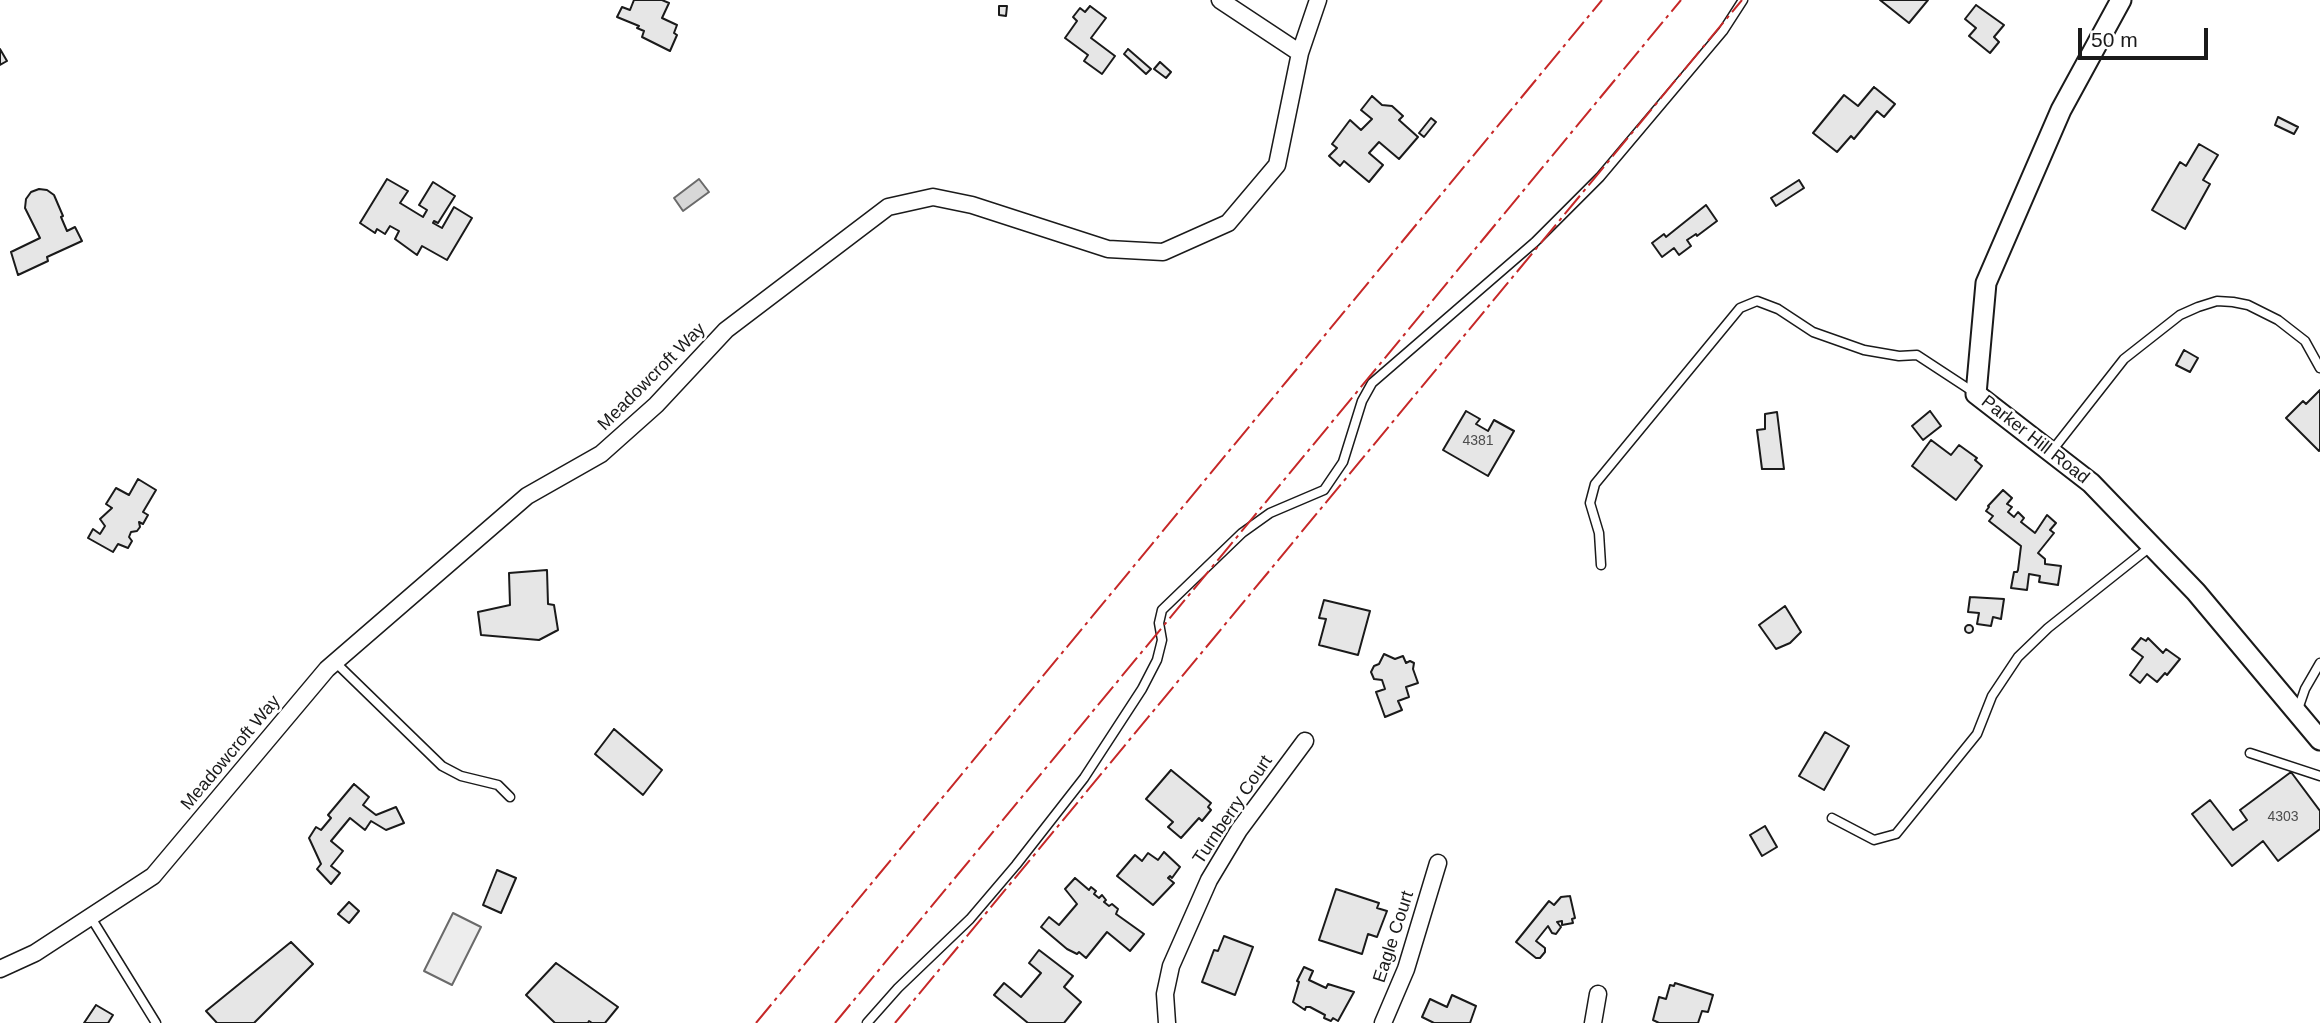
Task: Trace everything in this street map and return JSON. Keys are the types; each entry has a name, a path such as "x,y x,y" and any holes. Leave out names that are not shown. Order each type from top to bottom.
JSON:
{"street":[{"path":"1220,0 1300,54"},
{"name":"Meadowcroft Way","path":"0,969 35,953 153,876 335,662 527,496 601,454 656,405 726,330 888,207 933,197 971,205 1108,249 1163,251 1228,223 1277,165 1300,54 1318,0"},
{"name":"Parker Hill Road","path":"2121,0 2061,110 1986,283 1976,394 2091,483 2196,592 2320,740"},
{"name":"Turnberry Court","path":"1167,1023 1165,994 1171,966 1209,880 1239,830 1305,741"},
{"name":"Eagle Court","path":"1383,1023 1406,969 1438,863"},
{"path":"1593,1023 1598,994"}],"lane":[{"path":"867,1023 898,988 970,919 1016,865 1083,778 1142,689 1157,660 1161,640 1159,623 1163,610 1242,533 1270,513 1325,490 1343,462 1362,401 1372,383 1535,242 1600,177 1723,30 1743,0"},
{"path":"2051,452 2124,359 2180,314 2217,301 2248,305 2277,320 2305,341 2320,368"},
{"path":"1601,565 1599,533 1590,503 1595,484 1740,308 1757,302 1778,309 1813,332 1864,350 1899,356 1917,355 1976,394"},
{"path":"1832,818 1874,840 1896,834 1977,734 1992,696 2018,657 2048,628 2152,546"},
{"path":"335,662 442,766 461,776 498,785 510,797"},
{"path":"2297,712 2305,689 2320,663"},
{"path":"2250,753 2320,776"},
{"path":"90,916 156,1023"}],"shaded area":[{"path":"699,179 709,192 683,211 674,198"},
{"path":"453,913 481,927 452,985 424,971"}],"building":[{"path":"634,0 662,0 669,3 662,18 677,25 674,33 677,35 670,51 642,37 644,31 637,28 639,26 617,17 622,7 630,10"},
{"path":"1880,0 1928,0 1909,23"},
{"path":"1976,5 2004,25 1994,37 1999,42 1990,53 1969,36 1976,28 1965,19"},
{"path":"999,6 1007,6 1006,16 999,15"},
{"path":"1090,6 1106,18 1091,38 1115,56 1102,74 1084,61 1088,55 1065,38 1077,21 1073,17 1080,8 1085,12"},
{"path":"0,49 7,61 0,65"},
{"path":"1128,49 1151,69 1146,74 1124,54"},
{"path":"1160,62 1171,72 1166,78 1154,69"},
{"path":"1874,87 1895,104 1884,117 1877,111 1854,139 1851,136 1837,152 1813,133 1844,95 1858,106"},
{"path":"1372,96 1382,105 1392,106 1403,116 1399,120 1418,137 1399,159 1379,142 1369,153 1383,165 1369,182 1344,161 1340,166 1329,156 1337,148 1332,144 1350,120 1361,130 1372,119 1361,110"},
{"path":"2278,117 2298,127 2294,134 2275,125"},
{"path":"1431,118 1436,122 1424,137 1419,133"},
{"path":"2199,144 2218,155 2203,180 2210,184 2185,229 2152,210 2180,162 2186,166"},
{"path":"387,179 408,191 400,203 423,217 427,210 419,205 433,182 455,196 438,223 433,223 442,228 454,207 472,218 447,260 422,246 417,255 395,239 399,231 390,226 385,234 377,229 375,233 360,223"},
{"path":"1799,180 1804,188 1776,206 1771,198"},
{"path":"39,189 54,195 67,231 75,227 82,241 47,257 48,261 18,275 11,252 40,238 25,208 26,199 31,192"},
{"path":"1706,205 1717,221 1687,240 1691,246 1679,255 1674,248 1662,257 1652,243 1664,234 1666,237"},
{"path":"2184,350 2198,358 2190,372 2176,365"},
{"path":"2320,390 2319,451 2286,418 2303,401 2306,404"},
{"path":"1466,411 1480,419 1476,424 1488,431 1494,420 1514,431 1488,476 1443,450"},
{"path":"1930,411 1941,426 1923,440 1912,426"},
{"path":"1777,412 1784,469 1762,469 1757,430 1765,429 1765,414"},
{"path":"1931,440 1951,455 1959,445 1977,458 1975,460 1982,466 1956,500 1912,466"},
{"path":"138,479 156,490 143,512 148,515 143,524 139,522 137,531 131,532 129,537 132,541 128,548 118,544 113,552 88,538 93,529 100,534 105,526 100,519 112,508 106,504 116,488 129,495"},
{"path":"2003,490 2012,498 2007,504 2012,507 2008,512 2014,517 2018,512 2024,518 2021,522 2035,533 2047,515 2056,523 2050,530 2054,533 2038,553 2045,559 2045,564 2061,566 2058,585 2039,582 2040,576 2029,574 2027,590 2011,588 2014,572 2018,570 2021,546 1989,521 1993,516 1986,511"},
{"path":"547,570 548,604 554,605 558,630 539,640 481,635 478,612 510,605 509,573"},
{"path":"1970,597 2004,599 2001,619 1993,617 1991,626 1977,624 1979,613 1968,612"},
{"path":"1324,600 1370,611 1358,655 1319,645 1326,619 1319,618"},
{"path":"1785,606 1801,632 1790,643 1776,649 1759,625"},
{"path":"1969,625 1973,629 1969,633 1965,629"},
{"path":"2141,638 2146,641 2148,638 2163,653 2166,649 2180,659 2167,675 2165,673 2157,682 2147,674 2140,683 2130,675 2143,657 2132,649"},
{"path":"1384,654 1395,659 1403,656 1406,663 1414,663 1413,669 1418,683 1406,687 1409,697 1398,701 1402,710 1385,717 1376,692 1385,689 1382,680 1374,679 1371,672"},
{"path":"614,729 662,770 643,795 595,754"},
{"path":"1825,732 1849,746 1824,790 1799,776"},
{"path":"1171,770 1211,803 1208,807 1211,810 1202,821 1199,818 1181,838 1168,827 1173,822 1146,799"},
{"path":"2291,772 2320,811 2320,829 2278,861 2263,841 2232,866 2192,814 2210,800 2233,830 2247,820 2240,810"},
{"path":"354,784 369,797 363,805 376,815 396,807 404,823 386,830 371,821 365,830 350,818 331,841 343,851 331,866 340,873 331,884 317,869 321,864 309,838 316,827 321,830 331,818 328,815"},
{"path":"1765,826 1777,847 1762,856 1750,835"},
{"path":"1164,852 1180,867 1172,878 1168,878 1174,883 1153,905 1117,876 1135,855 1142,861 1148,853 1158,860"},
{"path":"497,870 516,878 501,913 483,905"},
{"path":"1075,878 1089,890 1091,887 1096,891 1094,894 1099,898 1102,895 1106,900 1104,902 1118,909 1116,914 1144,934 1130,951 1107,932 1086,958 1079,952 1077,954 1067,949 1041,927 1049,917 1059,925 1077,904 1065,889"},
{"path":"1336,889 1379,903 1377,908 1387,911 1377,937 1368,934 1362,954 1319,940"},
{"path":"1570,896 1575,918 1572,919 1573,923 1562,925 1562,921 1557,922 1561,927 1556,934 1552,933 1548,926 1536,941 1545,948 1540,958 1536,958 1516,942 1549,901 1554,905 1561,897"},
{"path":"349,902 359,911 349,923 338,914"},
{"path":"1224,936 1253,947 1235,995 1202,982 1214,950 1218,951"},
{"path":"291,942 313,964 254,1023 217,1023 206,1011"},
{"path":"1039,950 1073,976 1064,987 1081,1002 1064,1023 1028,1023 994,995 1004,983 1021,997 1041,973 1029,963"},
{"path":"556,963 618,1007 605,1023 555,1023 526,995"},
{"path":"1304,967 1313,971 1309,980 1326,988 1328,984 1354,992 1338,1021 1333,1018 1331,1021 1310,1007 1305,1010 1293,1002 1299,982 1297,981"},
{"path":"1675,983 1713,995 1708,1012 1702,1011 1698,1023 1659,1023 1653,1020 1659,997 1666,999 1670,985 1674,986"},
{"path":"1452,995 1476,1006 1470,1023 1434,1023 1422,1017 1430,999 1447,1007"},
{"path":"96,1005 113,1015 108,1023 84,1023"}],"power":[{"path":"756,1023 1602,0"},
{"path":"835,1023 1681,0"},
{"path":"895,1023 1742,0"}]}
